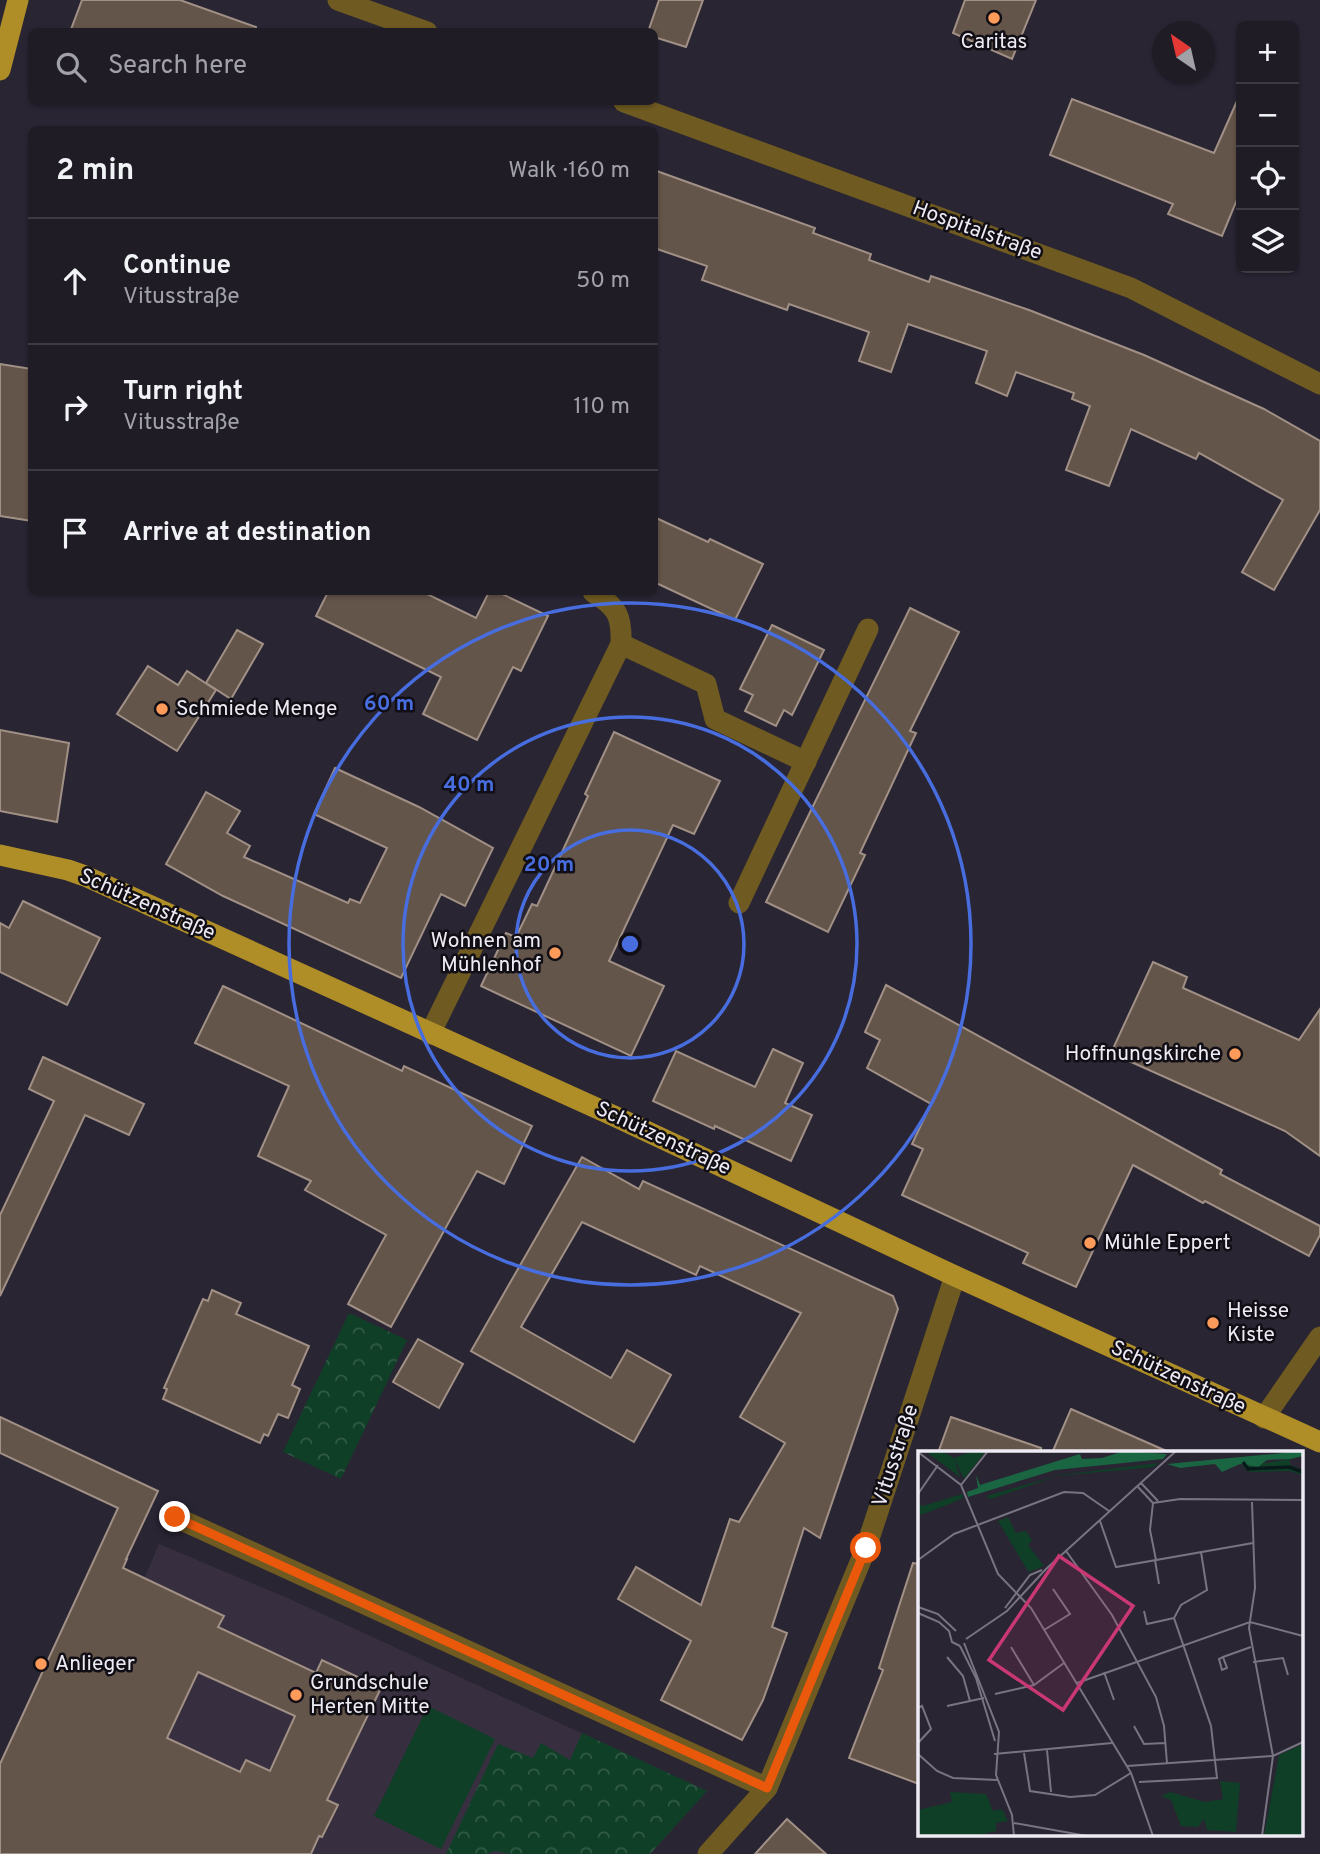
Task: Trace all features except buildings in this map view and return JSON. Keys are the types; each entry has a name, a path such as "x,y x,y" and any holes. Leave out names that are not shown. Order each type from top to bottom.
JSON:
{"main road":[{"path":"0,71 18,0"},
{"name":"Schützenstraße","path":"0,855 85,876 614,1116 955,1276 1320,1442"}],"street":[{"path":"338,0 416,28"},
{"name":"Hospitalstraße","path":"632,105 1131,288 1320,384"},
{"path":"430,1034 621,644 622,622 612,605 597,595"},
{"path":"739,903 868,629"},
{"path":"621,644 706,684 715,719 806,762"},
{"name":"Vitusstraße","path":"708,1854 767,1788 866,1548 955,1276"},
{"path":"1264,1418 1320,1337"},
{"path":"175,1517 767,1788"}],"shaded area":[{"name":"Grundschule Herten Mitte","path":"159,1544 290,1599 707,1791 650,1854 27,1854"}],"green space":[{"path":"349,1313 407,1340 341,1479 283,1452"},
{"path":"428,1706 495,1739 441,1849 374,1816"},
{"path":"582,1733 707,1791 650,1854 510,1854 495,1851 487,1854 446,1854 498,1744 533,1758 541,1743 570,1760"}],"place":[{"name":"Caritas","path":"994,18"},
{"name":"Schmiede Menge","path":"162,709"},
{"name":"Wohnen am Mühlenhof","path":"555,953"},
{"name":"Hoffnungskirche","path":"1235,1054"},
{"name":"Mühle Eppert","path":"1090,1243"},
{"name":"Heisse Kiste","path":"1213,1323"},
{"name":"Anlieger","path":"41,1664"},
{"name":"Grundschule Herten Mitte","path":"296,1695"}],"route":[{"path":"175,1517 767,1788 866,1548"}]}
